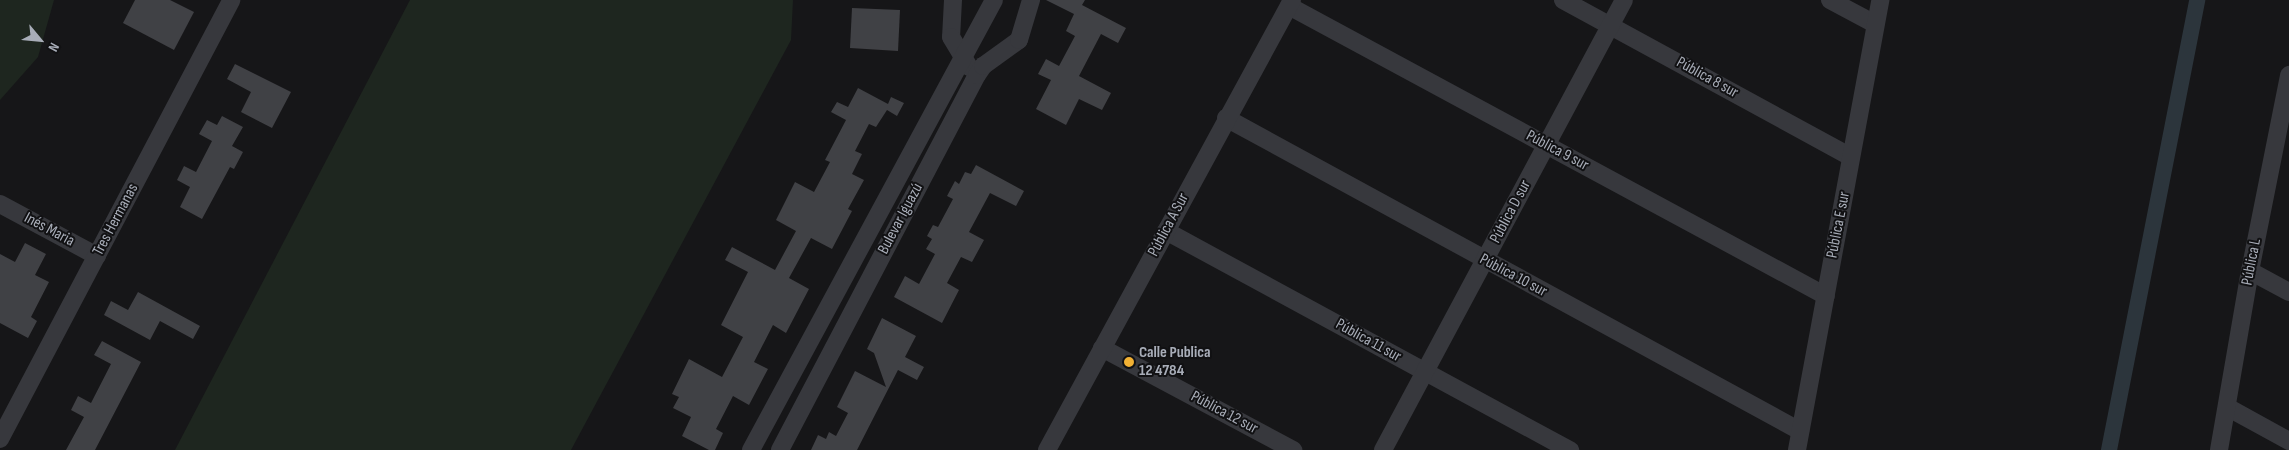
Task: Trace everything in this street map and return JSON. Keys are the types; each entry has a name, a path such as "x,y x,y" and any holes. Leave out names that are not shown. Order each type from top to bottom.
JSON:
{"street":[{"name":"Tres Hermanas","path":"0,440 231,0"},
{"path":"953,0 951,37 963,60 977,75"},
{"name":"Bulevar Iguazú","path":"751,450 994,0"},
{"name":"Bulevar Iguazú","path":"780,450 977,75 983,66 1019,40 1031,0"},
{"name":"Pública 8 sur","path":"1563,0 1851,157"},
{"name":"Pública D sur","path":"1383,450 1624,0"},
{"path":"1830,0 1875,24"},
{"name":"Pública E sur","path":"1797,450 1880,0"},
{"name":"Pública A Sur","path":"1047,450 1290,3"},
{"name":"Pública 9 sur","path":"1290,3 1546,146 1826,296"},
{"name":"Pública L","path":"2219,450 2250,271 2283,139 2289,75"},
{"name":"Pública 10 sur","path":"1226,118 1800,431"},
{"name":"Inés Maria","path":"0,204 97,256"},
{"name":"Pública 11 sur","path":"1166,231 1570,450"},
{"path":"2250,271 2289,292"},
{"name":"Pública 12 sur","path":"1102,348 1293,450"},
{"path":"786,386 808,397"},
{"path":"2227,407 2289,441"}],"shaded area":[{"path":"0,0 54,0 38,57 0,100"},
{"path":"410,0 793,0 791,40 571,450 175,450"}],"building":[{"path":"135,0 170,0 194,12 174,50 123,23"},
{"path":"1046,0 1085,0 1082,5 1126,28 1118,43 1101,34 1079,76 1111,93 1102,110 1079,99 1066,125 1036,109 1051,80 1038,74 1046,59 1059,66 1075,36 1066,31 1074,14"},
{"path":"852,8 900,10 898,51 850,48"},
{"path":"235,64 291,92 272,128 241,112 251,92 227,79"},
{"path":"858,88 888,104 891,97 904,103 897,116 887,110 876,127 869,124 855,151 862,154 852,174 864,180 848,209 852,211 832,249 811,238 789,278 809,289 786,333 773,325 754,362 768,369 749,405 733,396 716,429 723,433 715,450 709,450 682,436 691,417 673,408 679,397 672,394 689,359 722,377 743,337 721,325 748,272 725,260 732,247 775,270 796,231 776,220 795,182 814,192 830,162 825,160 846,120 831,112 837,102 848,107"},
{"path":"222,116 243,127 232,146 243,152 234,169 230,167 202,219 180,207 190,187 177,180 184,166 196,172 212,141 199,134 207,120 217,125"},
{"path":"976,165 1024,191 1016,206 990,193 969,232 984,240 972,262 961,257 947,283 959,290 942,323 894,297 905,276 919,284 935,254 926,249 932,239 927,236 933,225 938,227 953,199 947,196 955,181 959,184 965,172 971,174"},
{"path":"25,243 46,254 35,275 49,282 31,317 37,321 28,338 0,323 0,254 15,262"},
{"path":"138,292 200,326 193,339 160,321 150,340 104,315 111,301 128,310"},
{"path":"882,318 916,336 905,357 924,367 917,380 898,370 857,450 811,450 818,435 826,439 829,432 836,436 848,413 837,407 855,371 886,387 874,353 867,349"},
{"path":"102,341 141,362 95,450 66,450 84,417 71,410 78,396 91,403 111,364 94,355"}],"waterway":[{"path":"2109,450 2197,0"}],"place":[{"name":"Calle Publica 12 4784","path":"1129,362"}]}
